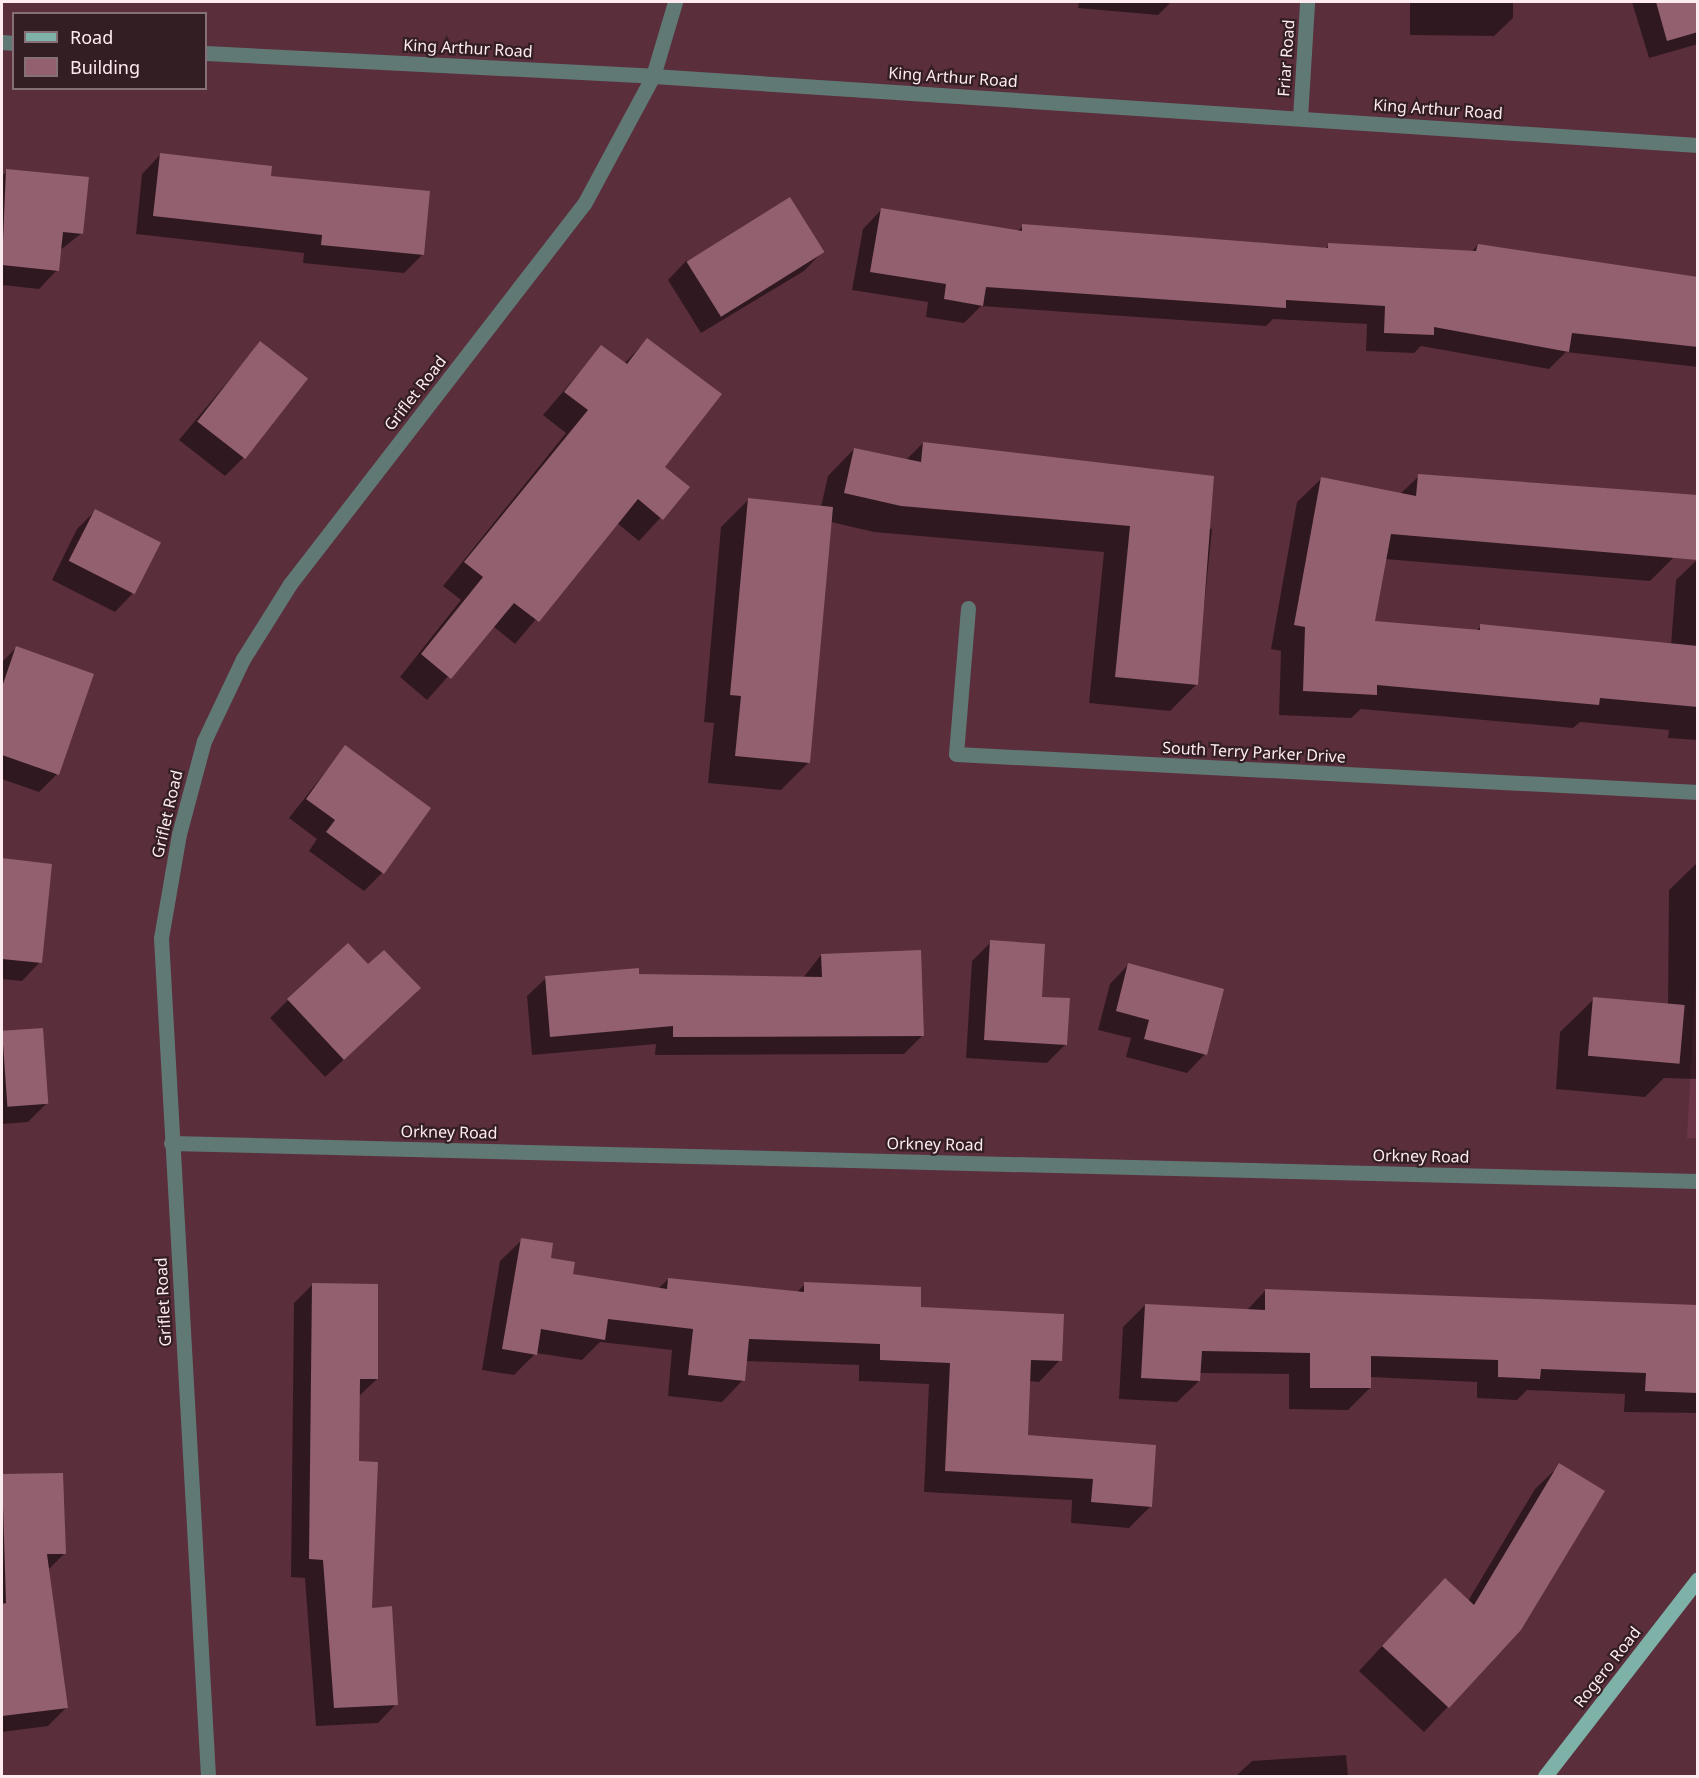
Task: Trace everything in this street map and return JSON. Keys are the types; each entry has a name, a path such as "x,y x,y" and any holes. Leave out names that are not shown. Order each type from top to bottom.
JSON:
{"main road":[{"name":"Rogero Road","path":"1545,1776 1698,1579"}],"street":[{"name":"Griflet Road","path":"208,1776 171,1143 162,938 179,834 204,741 243,659 290,584 584,204 653,76 675,2"},
{"name":"Friar Road","path":"1300,118 1307,2"},
{"name":"King Arthur Road","path":"207,53 653,76 1698,145"},
{"name":"South Terry Parker Drive","path":"968,608 956,754 1698,792"},
{"name":"Orkney Road","path":"171,1143 1698,1181"}],"shaded area":[{"path":"1697,957 1697,1138 1687,1138"}],"building":[{"path":"1656,2 1698,2 1698,32 1667,41"},
{"path":"160,153 272,166 271,176 430,191 424,255 321,245 322,235 153,216"},
{"path":"6,169 89,177 83,234 63,232 59,271 2,265"},
{"path":"790,197 824,252 721,317 687,262"},
{"path":"881,208 1022,231 1022,224 1328,248 1328,243 1476,251 1478,244 1698,277 1698,347 1572,333 1569,352 1434,327 1434,335 1384,333 1385,306 1286,300 1286,308 986,287 983,306 944,299 946,284 870,272"},
{"path":"647,338 722,394 665,467 690,487 663,520 638,499 539,622 514,603 451,679 421,654 483,577 464,562 588,410 564,392 601,345 627,364"},
{"path":"260,341 308,379 245,459 197,421"},
{"path":"923,442 1214,476 1198,685 1115,677 1130,526 901,506 844,493 854,448 921,462"},
{"path":"1418,474 1698,495 1698,560 1391,534 1375,621 1480,630 1480,624 1698,646 1698,707 1600,698 1599,705 1377,685 1377,695 1303,691 1305,627 1294,625 1321,477 1416,496"},
{"path":"748,498 833,507 810,763 735,756 741,696 730,695"},
{"path":"95,509 161,543 135,594 69,561"},
{"path":"16,646 94,674 59,775 2,755 2,687"},
{"path":"345,745 431,808 384,874 326,832 335,820 306,799"},
{"path":"2,858 52,864 42,963 2,959"},
{"path":"990,940 1045,944 1042,997 1070,998 1067,1045 984,1040"},
{"path":"348,943 368,964 384,950 421,988 344,1060 287,999"},
{"path":"921,950 924,1036 673,1037 673,1026 550,1037 545,976 639,968 639,974 822,977 821,954"},
{"path":"1128,963 1224,989 1207,1055 1144,1039 1149,1020 1116,1011"},
{"path":"1593,997 1685,1005 1680,1064 1588,1056"},
{"path":"43,1028 48,1104 7,1107 2,1031"},
{"path":"521,1238 553,1243 551,1258 575,1262 573,1274 667,1289 668,1278 804,1292 804,1282 921,1287 921,1307 1064,1314 1062,1361 1031,1360 1028,1435 1156,1445 1152,1507 1091,1502 1093,1479 945,1471 950,1363 880,1360 880,1344 749,1339 745,1381 688,1375 693,1329 608,1319 605,1340 541,1329 537,1355 502,1349"},
{"path":"312,1283 378,1284 378,1379 360,1379 359,1461 378,1462 372,1608 392,1606 398,1705 334,1708 323,1560 309,1559"},
{"path":"1265,1289 1698,1305 1698,1393 1645,1391 1646,1373 1541,1369 1540,1379 1498,1377 1498,1360 1371,1356 1371,1388 1310,1388 1310,1353 1202,1351 1200,1381 1141,1378 1145,1304 1265,1310"},
{"path":"1559,1463 1605,1491 1521,1630 1449,1708 1382,1646 1445,1578 1474,1605"},
{"path":"63,1473 66,1554 47,1554 68,1708 2,1716 2,1604 6,1603 2,1474"}]}
